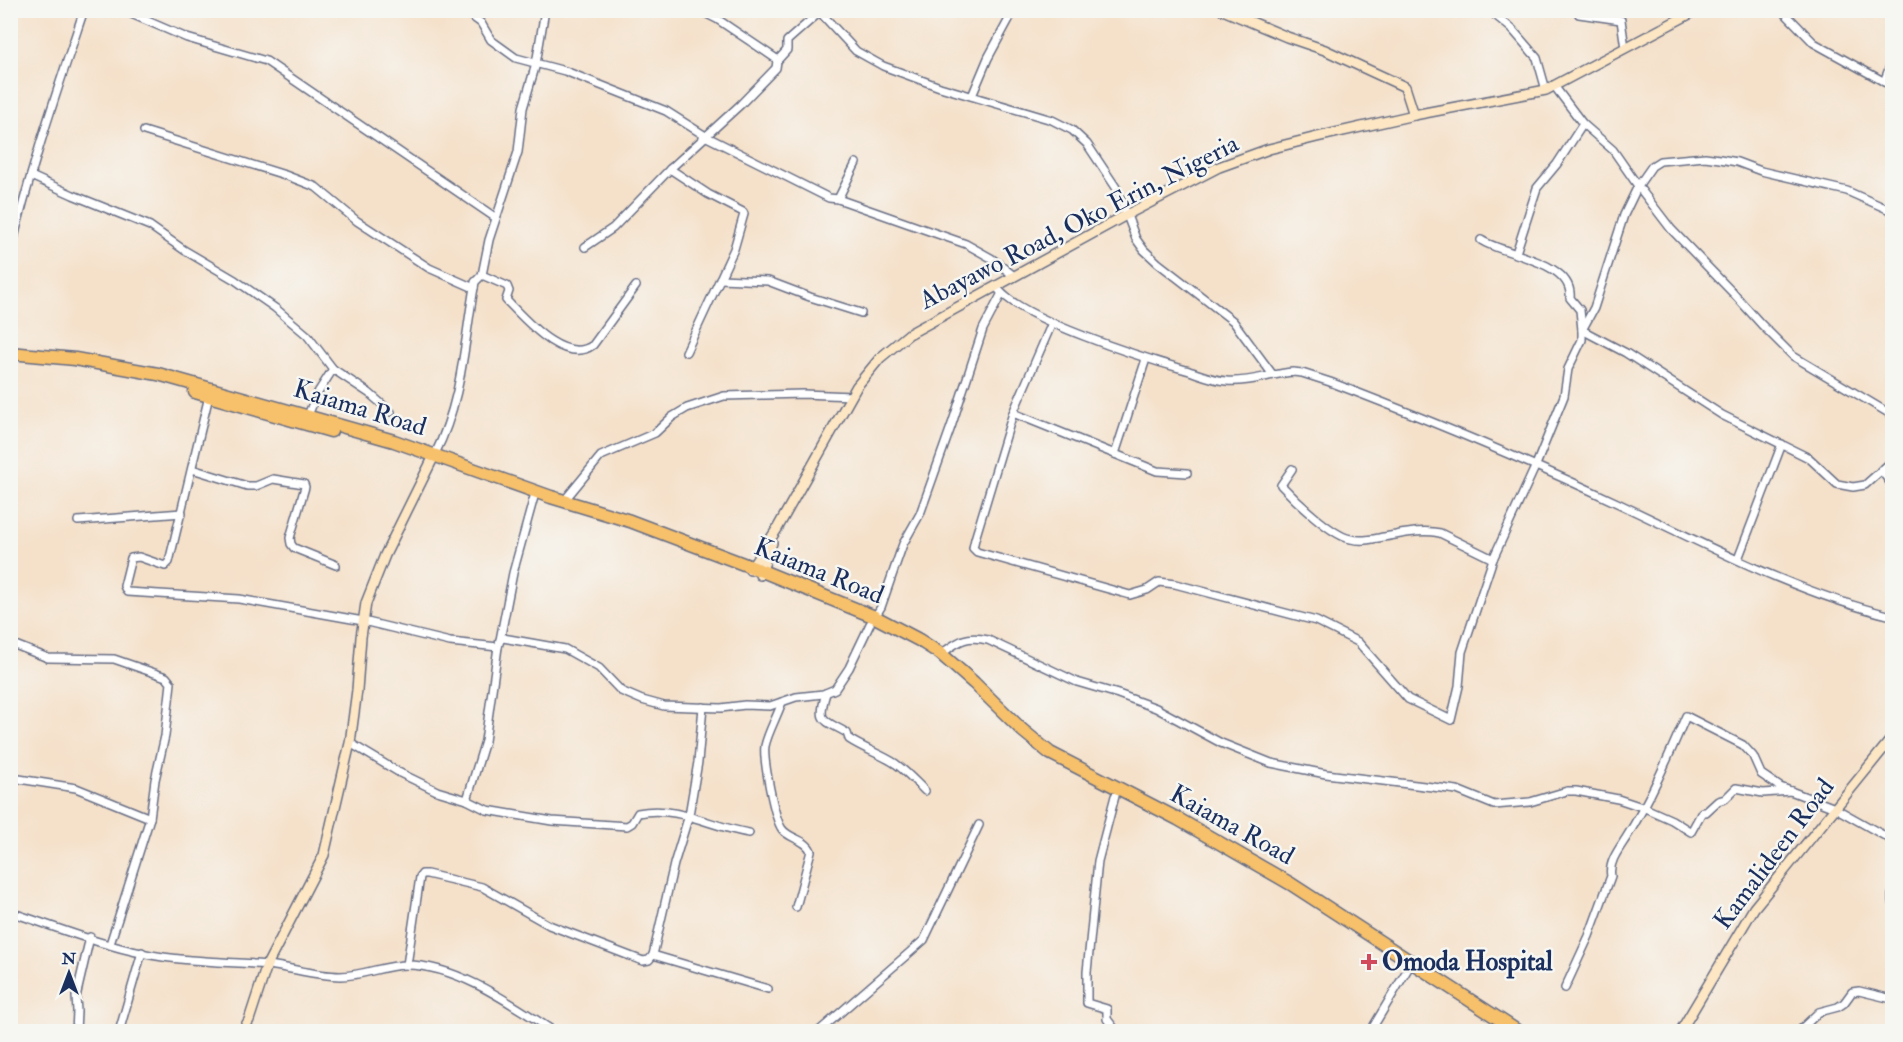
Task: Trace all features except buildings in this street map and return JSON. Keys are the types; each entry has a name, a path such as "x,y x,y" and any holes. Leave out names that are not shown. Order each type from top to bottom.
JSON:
{"highway":[{"name":"Kaiama Road","path":"10,353 75,359 158,374 308,416 630,521 919,639 961,670 1022,730 1050,753 1178,819 1291,884 1519,1032"},
{"name":"Kaiama Road","path":"10,361 122,374 434,458 534,497 755,571"},
{"name":"Kaiama Road","path":"872,620 925,651 953,673 1006,724 1044,756 1067,771 1229,855 1318,908 1507,1032"}],"street":[{"path":"10,255 51,105 84,10"},
{"path":"122,10 188,38 266,61 496,218"},
{"path":"463,10 481,23 492,40 516,58 565,71 666,111 706,137 829,198 838,199 966,244 1014,276"},
{"path":"242,1032 249,1020 267,965 324,855 350,743 366,603 385,555 446,433 459,387 475,282 482,275 489,240 518,152 523,108 536,64 545,10"},
{"path":"699,10 717,19 777,61"},
{"path":"972,96 988,58 1014,10"},
{"path":"1223,10 1325,50 1405,87 1414,115"},
{"path":"1489,10 1512,29 1537,58 1550,89 1583,124 1613,150 1671,229 1793,356 1893,415"},
{"path":"1579,10 1579,14 1621,20 1625,48"},
{"name":"Abayawo Road, Oko Erin, Nigeria","path":"755,571 857,386 880,358 909,334 1219,167 1269,149 1414,115 1550,89 1697,10"},
{"path":"1782,10 1814,43 1893,86"},
{"path":"585,247 613,228 670,169 776,68 777,61 787,50 787,41 820,11 856,51 883,66 940,87 1052,120 1072,130 1087,144 1117,189 1136,239 1144,250 1233,321 1273,375"},
{"path":"1884,82 1893,60"},
{"path":"1516,253 1537,188 1557,164 1583,124"},
{"path":"144,131 285,175 316,187 357,221 429,268 474,288"},
{"path":"1582,330 1594,308 1624,215 1638,186 1652,166 1660,161 1705,158 1737,162 1761,171 1847,191 1893,211"},
{"path":"838,199 856,163"},
{"path":"670,169 708,194 743,212 734,249 687,352"},
{"path":"32,176 150,226 183,250 235,280 275,308 307,335 333,369 369,393 391,412"},
{"path":"1052,323 1013,413 975,539 973,548 977,552 1130,595 1147,590 1159,582 1175,584 1316,621 1358,642 1408,699 1451,720 1459,686 1462,652 1493,559 1536,465 1564,396 1568,369 1582,340 1580,310 1570,298 1569,282 1557,272 1481,240"},
{"path":"482,275 507,286 509,291 506,300 542,335 560,346 571,349 589,348 593,345 636,286"},
{"path":"720,279 768,281 861,313"},
{"path":"996,286 1001,295 1052,323 1146,359 1223,381 1241,382 1293,372 1319,378 1394,406 1536,465 1691,539 1790,582 1837,600 1893,616"},
{"path":"209,396 169,562 165,566 139,557 131,558 124,586 127,592 238,599 363,621 450,642 499,643 513,639 565,649 598,668 621,691 664,706 722,708 745,705 770,706 796,697 826,693 835,689 840,683 881,607 903,544 920,514 983,329 1001,295"},
{"path":"1582,330 1626,353 1722,415 1809,458 1837,484 1842,486 1865,485 1893,461"},
{"path":"1115,454 1146,359"},
{"path":"308,416 317,394 333,369"},
{"path":"564,501 601,456 655,432 687,408 724,396 803,394 852,396"},
{"path":"1013,413 1157,471 1187,473"},
{"path":"1738,559 1782,444"},
{"path":"192,469 248,486 256,486 273,478 304,484 290,538 291,544 294,548 336,565"},
{"path":"1292,469 1281,485 1338,536 1366,541 1419,531 1440,532 1493,559"},
{"path":"1881,470 1893,485"},
{"path":"467,800 485,741 510,582 534,497"},
{"path":"78,521 182,513"},
{"path":"941,654 962,639 976,637 988,640 1077,682 1156,708 1221,743 1271,763 1326,774 1457,790 1494,805 1530,802 1568,791 1576,791 1618,799 1645,808 1672,820 1691,832 1702,812 1706,812 1718,801 1725,799 1736,788 1763,793 1791,791"},
{"path":"10,643 48,658 114,659 166,678 172,686 165,736 154,780 150,818 110,944"},
{"path":"826,693 821,708 825,721 847,733 849,739 862,748 877,753 897,765 925,791"},
{"path":"782,702 766,743 765,755 775,815 783,830 808,846 811,851 796,907"},
{"path":"407,965 420,877 427,874 482,887 549,924 643,961 649,960 653,955 674,864 689,815 698,762 703,707"},
{"path":"1565,988 1589,936 1611,876 1610,868 1645,808 1686,716 1743,745 1753,756 1761,774 1780,787 1835,808 1893,840"},
{"name":"Kamalideen Road","path":"1680,1032 1754,908 1893,738"},
{"path":"350,743 400,773 437,791 467,800 487,810 552,821 627,826 632,823 636,814 662,810 689,815 750,833"},
{"path":"19,779 76,788 150,818"},
{"path":"1115,796 1098,861 1086,996 1087,1003 1107,1009 1107,1019 1117,1032"},
{"path":"818,1032 924,940 979,825"},
{"path":"1893,895 1893,901"},
{"path":"10,912 110,944 163,957 267,965 339,976 360,975 407,965 447,973 472,982 502,998 555,1032"},
{"path":"76,1032 76,997 90,938"},
{"path":"119,1032 142,952"},
{"path":"653,955 768,989"},
{"path":"1370,1032 1409,967"},
{"path":"1787,1032 1799,1031 1819,1012 1838,1007 1852,992 1859,991 1893,999"}],"place":[{"name":"Omoda Hospital","path":"1369,962"}]}
